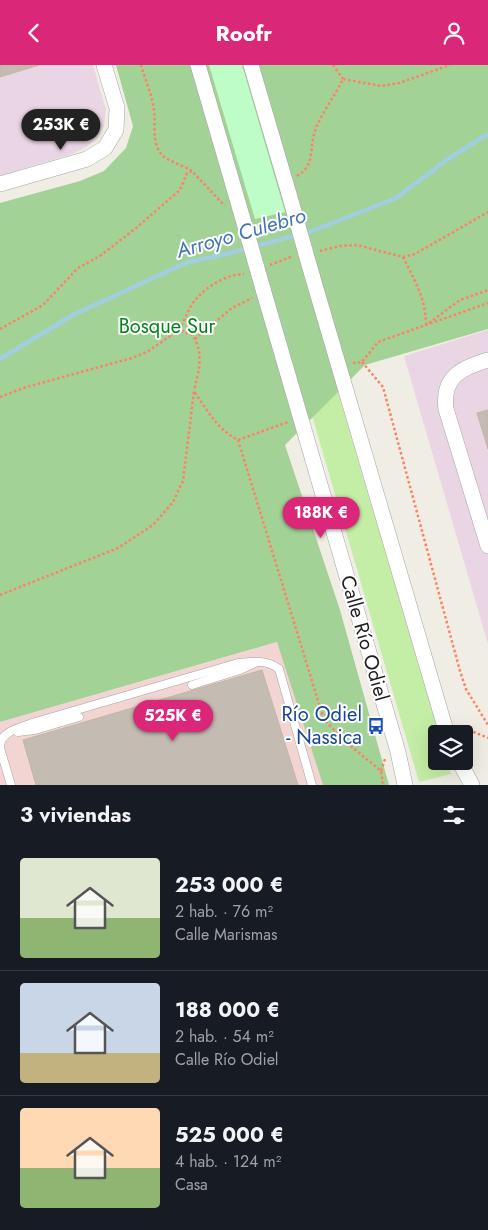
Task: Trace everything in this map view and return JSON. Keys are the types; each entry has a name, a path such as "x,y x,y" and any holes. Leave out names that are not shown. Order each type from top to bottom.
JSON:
{"street":[{"path":"0,185 87,159 105,148 116,130 117,108 104,65"},
{"path":"198,65 240,209"},
{"path":"251,65 445,725"},
{"name":"Calle Río Odiel","path":"240,209 398,752 405,785"},
{"path":"488,360 466,367 459,372 446,391 446,409 488,547"},
{"path":"464,770 472,785"}],"lane":[{"path":"192,685 240,670 259,661"},
{"path":"11,785 0,747 0,740 7,733 32,723 238,663 259,661 271,662 279,669 312,785"},
{"path":"7,733 35,730 79,717"}],"path":[{"path":"141,65 154,111 155,140 163,157 182,164 192,171 222,203 231,208 240,209"},
{"path":"333,65 343,79 381,86 399,83 450,65"},
{"path":"287,188 306,168 312,154 314,131 343,79"},
{"path":"0,329 43,305 78,268 100,256 180,190 187,173 192,171"},
{"path":"316,252 340,246 357,245 402,257 415,254 488,213"},
{"path":"264,267 300,254"},
{"path":"402,257 419,289 426,309 426,325"},
{"path":"0,397 23,388 147,352 179,330 195,299 204,291 226,277 247,274"},
{"path":"426,325 460,300 488,290"},
{"path":"195,339 239,304 264,292"},
{"path":"339,365 362,362 378,342 488,303"},
{"path":"0,595 118,548 153,525 173,502 183,481 200,355 193,335 179,330"},
{"path":"362,362 383,387 460,671 466,689 488,725"},
{"path":"194,391 226,434 238,440 324,720 381,771 383,785"},
{"path":"238,440 301,417"},
{"path":"473,732 488,738"}],"shaded area":[{"path":"0,65 93,65 106,110 104,126 98,137 86,147 72,154 0,176"},
{"path":"488,330 488,644 404,356"},
{"path":"278,642 323,785 0,785 0,722"}],"green space":[{"name":"Bosque Sur","path":"116,65 488,65 488,329 365,365 285,445 340,610 389,785 323,785 277,642 0,722 0,203 80,181 104,171 126,148 133,126"},
{"path":"209,65 242,65 285,212 255,219"},
{"path":"301,267 436,725 428,725 428,770 450,770 451,774 419,782 271,275"}],"building":[{"path":"0,65 39,65 0,77"},
{"path":"488,410 488,449 477,413"},
{"path":"262,670 298,785 36,785 23,740"}],"waterway":[{"name":"Arroyo Culebro","path":"0,359 73,315 188,262 312,231 396,198 448,159 488,134"}],"place":[{"name":"Río Odiel - Nassica","path":"376,726"}]}
